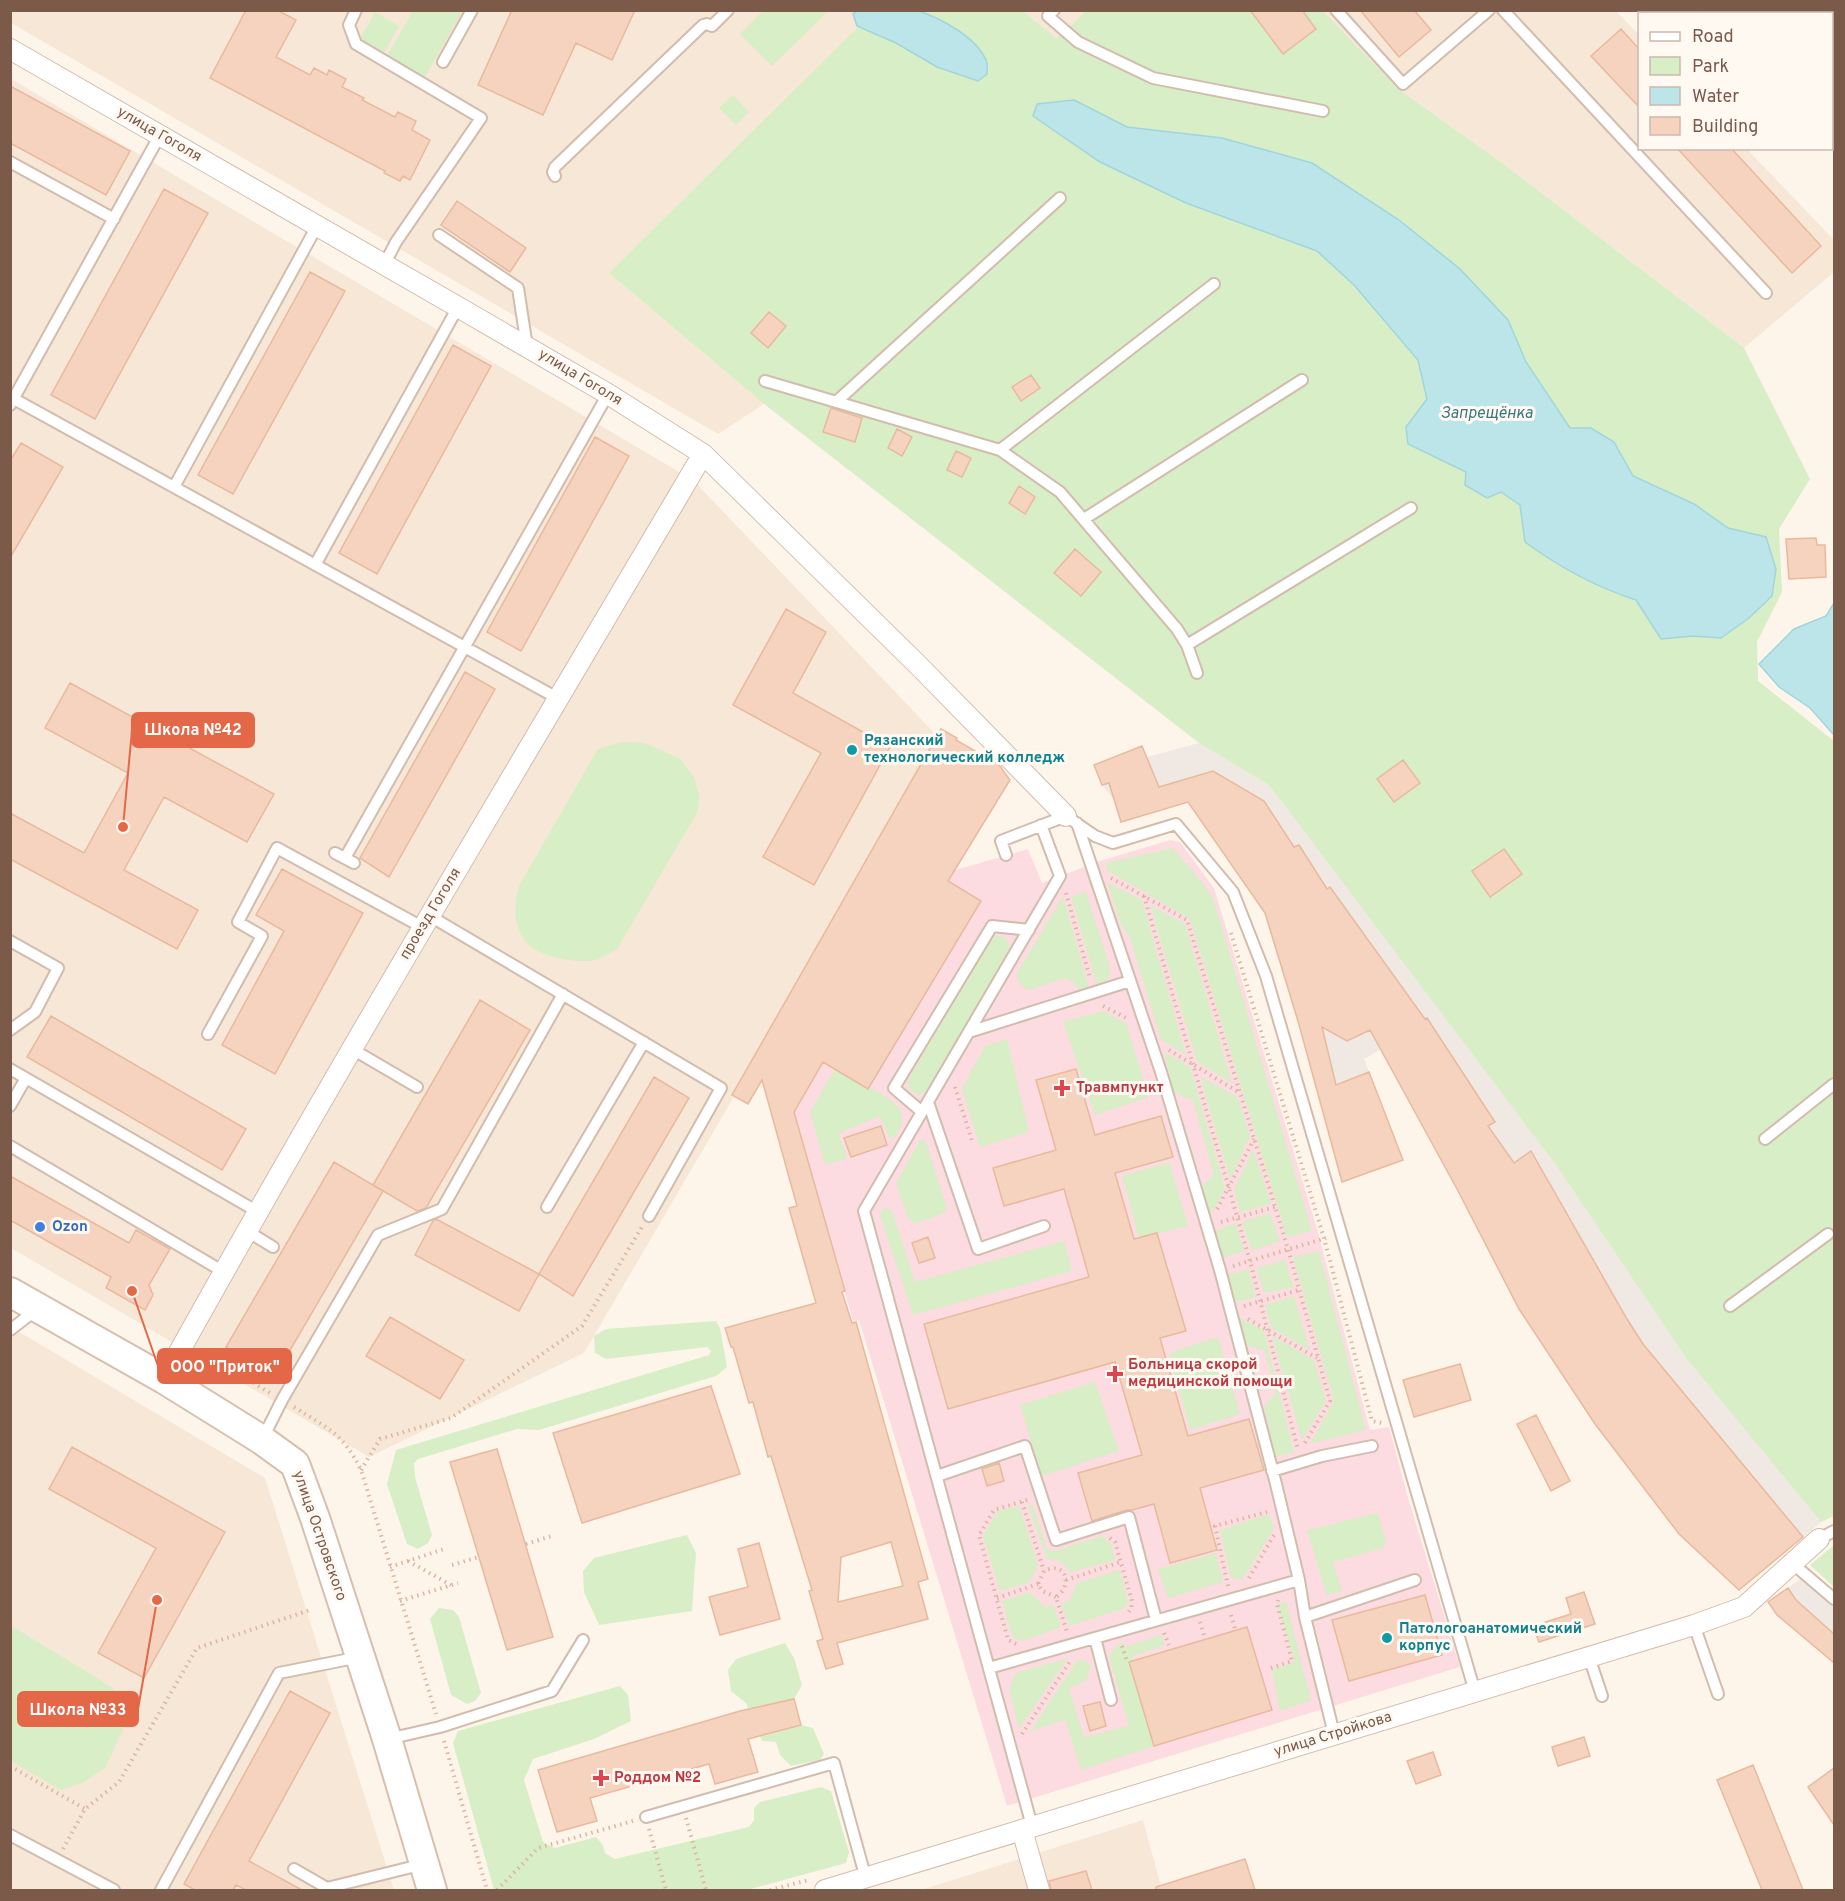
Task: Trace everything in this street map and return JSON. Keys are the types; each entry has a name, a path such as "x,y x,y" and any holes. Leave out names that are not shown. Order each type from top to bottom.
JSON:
{"street":[{"name":"улица Гоголя","path":"10,49 458,306 608,394 703,454 1072,820"},
{"name":"проезд Гоголя","path":"164,1379 426,921 703,454"},
{"name":"улица Островского","path":"10,1292 164,1379 262,1440 294,1464 315,1518 429,1877"},
{"name":"улица Стройкова","path":"825,1890 1694,1625 1744,1607 1827,1535"},
{"path":"1027,1828 1039,1890"}],"lane":[{"path":"356,10 349,25 356,44 481,118 396,242 384,265"},
{"path":"443,62 472,10"},
{"path":"555,176 553,172 555,167 579,143 703,25 712,26 728,10"},
{"path":"1054,10 1048,16 1078,42 1153,78 1323,111"},
{"path":"1336,10 1403,84 1489,10"},
{"path":"1503,10 1766,293"},
{"path":"160,135 12,402 174,487 559,699"},
{"path":"10,162 114,219"},
{"path":"836,402 1060,198"},
{"path":"174,487 317,226"},
{"path":"439,235 518,288 527,347"},
{"path":"1000,450 1214,284"},
{"path":"315,565 458,306"},
{"path":"1084,519 1302,380"},
{"path":"765,381 1000,450 1060,492 1084,519 1177,629 1187,645 1197,673"},
{"path":"345,858 608,394"},
{"path":"1187,645 1411,508"},
{"path":"1072,820 1092,867 1161,1072 1220,1270 1299,1580 1305,1617 1334,1734"},
{"path":"1006,855 1001,841 1041,825 1072,820 1095,836 1113,843 1176,824 1233,892 1266,976 1475,1692"},
{"path":"1027,1828 1011,1749 864,1211 1060,876 1041,825"},
{"path":"208,1034 262,936 238,922 277,848 426,921 563,994 721,1088 649,1216"},
{"path":"922,1112 894,1088 992,926 1029,930"},
{"path":"10,941 58,968 34,1012 10,1030"},
{"path":"969,1032 1130,981"},
{"path":"262,1440 282,1400 378,1235 442,1209 563,994"},
{"path":"547,1207 644,1042"},
{"path":"352,1049 417,1087"},
{"path":"10,1069 258,1212"},
{"path":"10,1106 26,1078"},
{"path":"1765,1139 1834,1084"},
{"path":"928,1102 978,1249 1044,1227"},
{"path":"10,1146 224,1272"},
{"path":"247,1231 273,1246"},
{"path":"1730,1306 1828,1234"},
{"path":"10,1330 39,1308"},
{"path":"936,1476 1025,1446 1056,1540 1129,1517 1156,1620"},
{"path":"1272,1471 1322,1456 1372,1446"},
{"path":"1792,1563 1834,1599"},
{"path":"989,1668 1299,1580"},
{"path":"1305,1617 1415,1580"},
{"path":"1694,1625 1718,1694"},
{"path":"1095,1638 1111,1700"},
{"path":"387,1739 440,1727 552,1691 583,1640"},
{"path":"161,1890 279,1673 360,1657"},
{"path":"1589,1657 1602,1696"},
{"path":"646,1817 834,1763 866,1879"},
{"path":"10,1835 114,1890"},
{"path":"294,1869 327,1888 429,1877"}],"path":[{"path":"1092,867 1144,896 1187,920 1288,1249 1330,1401 1298,1453 1250,1261 1144,896"},
{"path":"1228,924 1324,1238 1372,1422 1392,1424"},
{"path":"960,1078 955,1088 972,1141"},
{"path":"1207,1227 1254,1138"},
{"path":"1207,1227 1275,1207"},
{"path":"487,1890 440,1727 361,1470 380,1439 452,1418 582,1326 649,1216"},
{"path":"1220,1270 1341,1233"},
{"path":"1230,1310 1299,1290"},
{"path":"1230,1310 1318,1359"},
{"path":"1020,1647 1008,1640 979,1535 994,1510 1028,1500 1036,1503"},
{"path":"1022,1502 1044,1571"},
{"path":"1229,1586 1215,1526 1273,1510"},
{"path":"1257,1578 1247,1581 1278,1527 1280,1537"},
{"path":"1103,1532 1115,1542 1132,1601 1131,1609 1125,1616"},
{"path":"525,1544 552,1536"},
{"path":"390,1567 447,1548"},
{"path":"452,1565 479,1557"},
{"path":"408,1561 451,1585"},
{"path":"1066,1580 1121,1562"},
{"path":"997,1598 1038,1584 1044,1571 1051,1567 1058,1568 1066,1580 1063,1593 1056,1597"},
{"path":"400,1601 458,1583"},
{"path":"1011,1749 1073,1656 1068,1632 1056,1597 1042,1591 1038,1584"},
{"path":"1219,1589 1238,1584"},
{"path":"1271,1668 1292,1661 1277,1604 1281,1594"},
{"path":"57,1860 85,1809 119,1782 197,1648 310,1610"},
{"path":"1200,1621 1204,1635"},
{"path":"1058,1635 1077,1629"},
{"path":"1164,1632 1169,1645"},
{"path":"10,1766 85,1809"},
{"path":"683,1807 706,1890"},
{"path":"497,1890 538,1848 646,1817 666,1890"}],"shaded area":[{"path":"11,10 870,11 861,24 609,273 764,404 718,434 11,23"},
{"path":"1023,11 1086,11 1058,40"},
{"path":"1323,11 1616,11 1638,34 1638,150 1748,150 1834,240 1834,272 1744,348 1502,163 1398,89"},
{"path":"11,79 693,480 942,741 584,1353 369,1457 11,1248"},
{"path":"1199,743 1269,785 1556,1165 1686,1358 1821,1522 1739,1590 1679,1534 1595,1424 1519,1309 1381,1049 1364,1059 1403,1160 1342,1182 1302,1037 1264,912 1188,802 1121,822 1114,800 1102,785 1094,765 1142,746 1147,757"},
{"name":"Больница скорой медицинской помощи","path":"1170,840 1180,842 1214,888 1317,1229 1370,1430 1389,1427 1408,1498 1460,1667 1007,1806 859,1320 853,1321 794,1112 918,897 914,882 1028,849 1042,883 1100,861"},
{"path":"11,1327 265,1478 394,1890 11,1890"},
{"path":"1802,1578 1834,1607 1834,1663 1777,1615 1768,1602"},
{"path":"1143,1820 1162,1890 921,1890"}],"green space":[{"path":"460,10 462,12 425,77 387,56 413,11"},
{"path":"764,10 828,11 772,66 740,34"},
{"path":"870,11 1023,11 1057,39 1086,11 1323,11 1398,89 1502,163 1744,348 1810,479 1779,529 1782,592 1757,642 1758,681 1834,741 1834,1516 1821,1522 1686,1358 1556,1165 1269,785 1199,743 764,404 609,273 861,24"},
{"path":"375,12 399,26 383,54 359,41"},
{"path":"733,95 749,112 736,125 719,108"},
{"path":"621,742 645,743 680,759 694,777 699,794 698,811 617,949 599,959 588,961 569,960 539,952 526,942 517,921 515,906 520,884 598,749"},
{"path":"1173,848 1206,887 1214,901 1312,1231 1287,1237 1190,919 1108,871 1106,863"},
{"path":"1107,882 1142,900 1186,1055 1161,1040 1130,938 1121,925"},
{"path":"1086,892 1109,965 1110,976 1104,983 1097,985 1071,897"},
{"path":"1063,896 1089,988 1079,990 1073,981 1065,978 1028,990 1020,984 1016,975"},
{"path":"1150,905 1185,924 1232,1083 1197,1062"},
{"path":"996,936 1003,936 1009,943 1010,951 926,1091 918,1096 909,1089 908,1080 991,940"},
{"path":"1103,1011 1126,1023 1149,1097 1095,1115 1063,1022"},
{"path":"1007,1039 1029,1132 980,1147 962,1088 985,1046"},
{"path":"1164,1052 1190,1067 1225,1188 1211,1214 1201,1187 1214,1175 1193,1101 1174,1092"},
{"path":"835,1069 870,1087 896,1104 900,1109 902,1120 896,1137 889,1138 880,1116 839,1133 847,1158 825,1165 810,1112"},
{"path":"1200,1076 1238,1098 1250,1136 1230,1180"},
{"path":"920,1140 925,1140 947,1208 944,1213 915,1224 908,1218 896,1183"},
{"path":"1253,1149 1271,1204 1240,1212 1234,1190"},
{"path":"1169,1162 1188,1226 1139,1238 1122,1176"},
{"path":"883,1207 892,1211 915,1282 1064,1241 1072,1271 913,1315 880,1215"},
{"path":"1270,1213 1280,1241 1252,1251 1242,1222"},
{"path":"1236,1223 1244,1251 1223,1258 1215,1231"},
{"path":"1319,1251 1366,1430 1310,1444 1334,1401 1293,1257"},
{"path":"1285,1260 1294,1287 1264,1293 1257,1268"},
{"path":"1248,1269 1256,1297 1235,1302 1228,1275"},
{"path":"1294,1296 1310,1350 1271,1328 1265,1305"},
{"path":"1237,1316 1264,1331 1294,1452 1276,1457 1264,1407 1276,1392 1264,1350 1245,1345"},
{"path":"716,1321 720,1328 727,1367 716,1376 539,1430 517,1429 418,1459 414,1463 415,1477 432,1535 428,1543 418,1549 407,1544 387,1484 396,1450 709,1355 711,1351 707,1347 606,1359 595,1353 594,1336 606,1329"},
{"path":"1272,1336 1314,1360 1326,1401 1302,1440"},
{"path":"1218,1337 1240,1414 1190,1430 1169,1353"},
{"path":"1095,1382 1119,1451 1042,1476 1020,1405"},
{"path":"1028,1505 1033,1505 1047,1549 1055,1551 1102,1536 1112,1545 1115,1560 1070,1572 1060,1562 1047,1560"},
{"path":"1019,1506 1038,1565 1030,1582 1000,1591 983,1536 997,1512"},
{"path":"1378,1513 1386,1543 1383,1548 1333,1562 1342,1591 1327,1596 1307,1530"},
{"path":"1269,1514 1274,1528 1243,1579 1231,1578 1220,1530"},
{"path":"687,1535 696,1553 692,1611 599,1625 584,1592 583,1571 594,1558"},
{"path":"1834,1545 1834,1587 1810,1565"},
{"path":"1216,1553 1223,1582 1168,1598 1158,1569"},
{"path":"1120,1570 1128,1601 1125,1608 1069,1626 1061,1603 1070,1600 1077,1583"},
{"path":"1030,1592 1046,1608 1053,1604 1061,1627 1023,1641 1012,1637 1002,1601"},
{"path":"1286,1602 1311,1700 1280,1711 1272,1670 1295,1662 1277,1604"},
{"path":"439,1608 453,1610 459,1617 481,1693 475,1701 467,1704 451,1695 430,1619"},
{"path":"10,1625 113,1688 122,1704 124,1727 105,1768 82,1783 61,1790 11,1761"},
{"path":"1161,1635 1165,1645 1132,1656 1154,1746 1081,1770 1065,1719 1030,1732 1078,1659 1087,1661 1091,1666 1087,1680 1069,1689 1084,1737 1129,1726 1109,1657 1115,1647 1122,1642 1125,1647"},
{"path":"785,1643 794,1658 802,1685 794,1699 760,1708 767,1734 801,1725 813,1728 824,1754 820,1760 791,1766 780,1755 776,1742 762,1741 746,1703 731,1691 728,1670 736,1659"},
{"path":"1068,1658 1019,1729 1009,1689 1016,1673"},
{"path":"620,1686 628,1695 631,1721 594,1739 533,1759 524,1780 543,1842 555,1848 596,1837 603,1845 605,1853 615,1859 749,1827 754,1820 754,1808 760,1802 821,1787 831,1791 849,1852 846,1863 747,1890 494,1890 453,1743 458,1731"}],"water":[{"path":"916,10 946,23 974,43 986,60 987,74 978,81 937,67 896,43 857,26 853,14 857,11"},
{"name":"Запрещёнка","path":"1074,100 1127,127 1222,138 1312,163 1399,220 1460,269 1508,320 1526,362 1570,428 1591,428 1614,442 1633,476 1694,504 1728,528 1766,537 1776,569 1772,596 1749,618 1721,638 1693,636 1661,639 1636,600 1578,576 1525,542 1520,505 1501,492 1487,498 1465,485 1466,472 1408,444 1406,427 1427,399 1418,360 1354,285 1317,251 1186,203 1100,162 1033,116 1037,104"},
{"path":"1834,603 1834,735 1810,708 1779,687 1759,664 1794,629 1826,616"}],"building":[{"path":"246,10 277,10 296,20 276,57 310,75 314,68 327,75 329,70 346,79 342,87 364,98 362,100 395,117 398,112 416,121 412,130 430,140 410,180 403,176 400,181 384,173 385,171 210,78"},
{"path":"512,10 635,10 612,60 576,43 543,115 478,85"},
{"path":"1250,10 1302,10 1316,29 1283,54"},
{"path":"1360,10 1414,10 1431,30 1399,57"},
{"path":"1621,29 1638,48 1638,106 1591,56"},
{"path":"10,86 130,151 106,195 10,143"},
{"path":"1679,150 1733,150 1821,246 1792,273"},
{"path":"164,189 208,213 95,419 51,395"},
{"path":"457,201 526,248 510,272 441,225"},
{"path":"310,272 345,291 233,494 198,475"},
{"path":"769,312 786,326 768,348 751,333"},
{"path":"453,345 491,366 377,574 339,553"},
{"path":"1031,375 1040,388 1021,401 1012,387"},
{"path":"831,408 862,418 855,442 823,432"},
{"path":"897,429 912,437 902,456 888,448"},
{"path":"595,437 629,456 521,651 487,632"},
{"path":"21,443 63,467 10,558 10,461"},
{"path":"956,451 971,458 962,477 947,470"},
{"path":"1019,486 1035,497 1025,514 1009,503"},
{"path":"1816,538 1817,545 1825,545 1826,577 1789,579 1786,539"},
{"path":"1075,549 1101,572 1081,596 1054,573"},
{"name":"Рязанский технологический колледж","path":"786,609 826,632 793,693 890,747 814,885 763,857 821,753 733,705"},
{"path":"465,672 495,689 389,877 360,858"},
{"path":"70,683 274,794 247,842 164,797 124,870 198,910 177,949 10,859 10,813 84,853 128,773 45,728"},
{"path":"941,729 999,765 1010,780 948,881 981,901 868,1089 823,1062 794,1112 845,1291 842,1292 852,1323 856,1322 928,1579 918,1582 928,1619 837,1643 843,1664 826,1669 817,1641 823,1639 809,1591 812,1590 771,1456 768,1457 753,1402 749,1403 733,1347 731,1347 725,1328 816,1303 789,1208 797,1206 762,1080 748,1104 732,1095","holes":["891,1542 903,1586 838,1602 841,1557"]},
{"path":"1142,746 1159,787 1213,771 1264,801 1294,847 1299,845 1327,889 1330,887 1425,1019 1427,1018 1495,1122 1488,1126 1514,1163 1531,1151 1643,1344 1803,1537 1739,1590 1679,1534 1595,1424 1519,1309 1457,1189 1370,1030 1347,1041 1322,1027 1336,1085 1369,1072 1403,1160 1342,1182 1298,1021 1265,913 1188,802 1121,822 1109,783 1102,785 1094,765"},
{"path":"1403,760 1420,783 1394,802 1377,779"},
{"path":"1504,849 1522,874 1490,897 1472,871"},
{"path":"282,869 363,913 275,1074 222,1045 284,931 256,915"},
{"path":"480,1000 530,1030 426,1208 417,1211 373,1185"},
{"path":"51,1016 246,1129 222,1170 27,1057"},
{"path":"1076,1069 1095,1135 1161,1116 1173,1157 1115,1173 1134,1239 1157,1233 1186,1331 1160,1338 1188,1436 1249,1419 1264,1470 1200,1488 1217,1550 1170,1563 1154,1504 1092,1521 1078,1473 1142,1455 1115,1362 948,1409 924,1324 1089,1277 1064,1189 1004,1206 993,1168 1056,1150 1036,1080"},
{"path":"654,1077 689,1098 573,1296 539,1274"},
{"path":"881,1126 887,1145 851,1157 844,1138"},
{"path":"334,1162 383,1191 275,1376 226,1347"},
{"path":"10,1176 129,1243 136,1230 170,1249 149,1285 153,1295 145,1310 106,1288 111,1277 10,1220"},
{"path":"436,1219 539,1274 519,1311 415,1255"},
{"path":"928,1237 935,1258 919,1263 912,1243"},
{"path":"390,1317 464,1360 440,1399 366,1356"},
{"path":"1460,1364 1471,1400 1414,1417 1403,1380"},
{"path":"711,1386 740,1474 582,1523 553,1433"},
{"path":"1536,1415 1570,1481 1551,1491 1517,1424"},
{"path":"72,1447 225,1532 144,1678 98,1653 156,1548 49,1489"},
{"path":"497,1449 553,1637 507,1650 450,1462"},
{"path":"999,1463 1004,1481 987,1486 982,1469"},
{"path":"759,1543 780,1619 720,1635 709,1597 748,1587 738,1549"},
{"path":"1788,1588 1796,1600 1834,1634 1834,1663 1777,1615 1768,1602"},
{"path":"1584,1592 1595,1624 1539,1642 1533,1626 1571,1614 1566,1598"},
{"name":"Патологоанатомический корпус","path":"1425,1595 1442,1655 1349,1681 1332,1620"},
{"path":"1247,1627 1272,1710 1154,1746 1129,1662"},
{"path":"290,1691 330,1713 249,1861 302,1890 246,1890 236,1885 233,1890 195,1890 184,1884"},
{"name":"Роддом №2","path":"794,1699 801,1725 748,1739 758,1772 715,1784 709,1764 590,1798 597,1821 557,1832 538,1770 740,1711"},
{"path":"1100,1702 1106,1726 1090,1731 1083,1706"},
{"path":"1584,1737 1590,1756 1558,1766 1552,1747"},
{"path":"1433,1752 1441,1775 1416,1784 1407,1761"},
{"path":"1753,1765 1803,1890 1762,1890 1717,1780"},
{"path":"1834,1768 1834,1825 1808,1787"},
{"path":"1245,1859 1255,1890 1156,1890 1156,1887"},
{"path":"1086,1871 1092,1890 1051,1890 1049,1881"}],"place":[{"name":"Рязанский технологический колледж","path":"852,750"},
{"name":"Школа №42","path":"123,827"},
{"name":"Травмпункт","path":"1062,1088"},
{"name":"Ozon","path":"40,1227"},
{"name":"ООО \"Приток\"","path":"132,1291"},
{"name":"Больница скорой медицинской помощи","path":"1115,1374"},
{"name":"Школа №33","path":"157,1600"},
{"name":"Патологоанатомический корпус","path":"1387,1638"},
{"name":"Роддом №2","path":"601,1778"}]}
